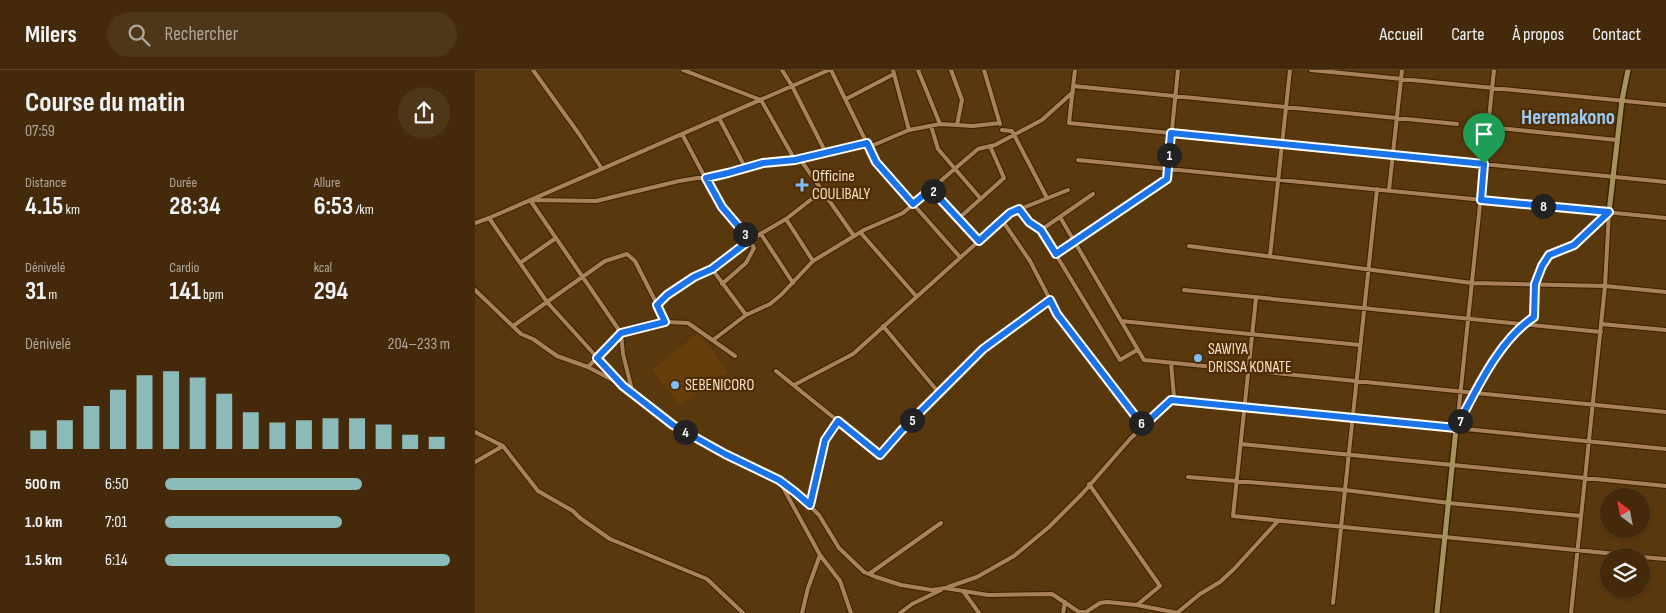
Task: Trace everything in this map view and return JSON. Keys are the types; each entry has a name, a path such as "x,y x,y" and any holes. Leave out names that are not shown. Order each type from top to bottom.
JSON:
{"street":[{"path":"533,70 602,169"},
{"path":"683,70 690,71 761,100 797,160 854,236"},
{"path":"782,70 826,153"},
{"path":"475,223 761,100 817,72 830,70 876,162 960,257"},
{"path":"918,70 940,124"},
{"path":"951,70 962,100 957,125"},
{"path":"984,70 1005,140"},
{"path":"1075,70 1069,123 1666,182"},
{"path":"1056,254 1167,179 1178,70"},
{"path":"1270,256 1290,70"},
{"path":"1311,70 1666,105"},
{"path":"1389,190 1402,70"},
{"path":"1437,613 1494,70"},
{"path":"1571,613 1601,332 1609,212 1622,100 1628,70"},
{"path":"846,99 893,72 909,130"},
{"path":"1073,86 1457,124"},
{"path":"713,340 746,315 770,304 813,261 860,232 903,213 978,149 991,146 1014,136 1042,120 1073,92"},
{"path":"719,118 745,167"},
{"path":"530,200 596,201 679,181 728,173 763,163 797,160 868,145 909,130 940,124 973,126 1000,124"},
{"path":"931,126 938,149 981,199"},
{"path":"1488,127 1617,140"},
{"path":"1002,130 1011,131 1047,198"},
{"path":"682,134 722,207 750,240 754,248 746,263 722,284"},
{"path":"958,219 1005,178 991,146"},
{"path":"1078,160 1666,218"},
{"path":"931,189 979,241"},
{"path":"1333,603 1377,189"},
{"path":"794,385 853,354 1010,213 1068,190"},
{"path":"657,305 667,295 694,277 712,269 750,240 786,219 822,191"},
{"path":"1041,230 1093,194"},
{"path":"530,200 621,333 623,354 633,394"},
{"path":"1019,209 1029,222 1041,230 1120,360 1137,350"},
{"path":"1456,428 1492,364 1516,331 1534,317 1535,284 1542,266 1549,255 1574,245 1609,212"},
{"path":"1060,217 1144,360 1666,412"},
{"path":"489,218 547,302 623,386 673,425 725,454 779,480 795,492 819,515 839,548 864,572 869,574 901,585 932,590 945,588 989,595 1052,594 1079,612 1086,612 1100,603 1107,602 1137,605 1178,613 1200,594 1220,582 1234,569 1277,521"},
{"path":"786,219 813,261"},
{"path":"1002,220 1030,262 1057,314 1143,426"},
{"path":"860,232 917,296"},
{"path":"761,234 793,283"},
{"path":"520,263 556,238"},
{"path":"1189,246 1472,283 1605,286 1666,292"},
{"path":"513,326 605,261 627,254 635,261 665,322"},
{"path":"712,269 746,315"},
{"path":"475,290 521,334 533,339 557,356 588,368 623,386"},
{"path":"1184,290 1601,332"},
{"path":"1256,298 1233,516 1600,552"},
{"path":"776,371 880,455 901,431 983,349 1050,300"},
{"path":"588,368 621,333 665,322 687,323 735,356"},
{"path":"1121,322 1360,345"},
{"path":"1601,324 1666,330"},
{"path":"883,326 939,393"},
{"path":"900,613 912,604 945,588 977,577 1013,556 1049,527 1082,494 1130,439 1174,398 1171,363"},
{"path":"1171,400 1666,449"},
{"path":"810,505 825,440 838,421"},
{"path":"475,432 503,446 538,491 573,511 610,539 707,579 743,613"},
{"path":"1241,444 1666,486"},
{"path":"475,462 503,446"},
{"path":"1188,477 1345,490 1581,516"},
{"path":"779,480 820,555 840,581 851,613"},
{"path":"1089,484 1160,586 1137,605"},
{"path":"869,574 941,523"},
{"path":"802,613 808,588 820,555"},
{"path":"1650,558 1666,559"},
{"path":"963,591 979,613"},
{"path":"1063,613 1065,602"}],"shaded area":[{"path":"699,332 728,372 680,405 652,370"}],"place":[{"name":"Officine COULIBALY","path":"802,185"},
{"name":"SAWIYA DRISSA KONATE","path":"1198,358"},
{"name":"SEBENICORO","path":"675,385"}],"district":[{"name":"Heremakono","path":"1568,117"}],"route":[{"path":"1171,133 1484,164 1481,200 1609,212 1574,245 1549,255 1542,266 1535,284 1534,317 1516,331 1492,364 1456,428 1171,400 1143,426 1057,314 1050,300 983,349 901,431 880,455 838,421 825,440 810,505 779,480 725,454 673,425 623,386 597,358 621,333 665,322 657,305 667,295 694,277 712,269 750,240 722,207 706,178 763,163 795,160 867,143 876,162 913,204 931,189 979,241 1010,213 1019,209 1029,222 1041,230 1056,254 1167,179 1171,133"}]}
